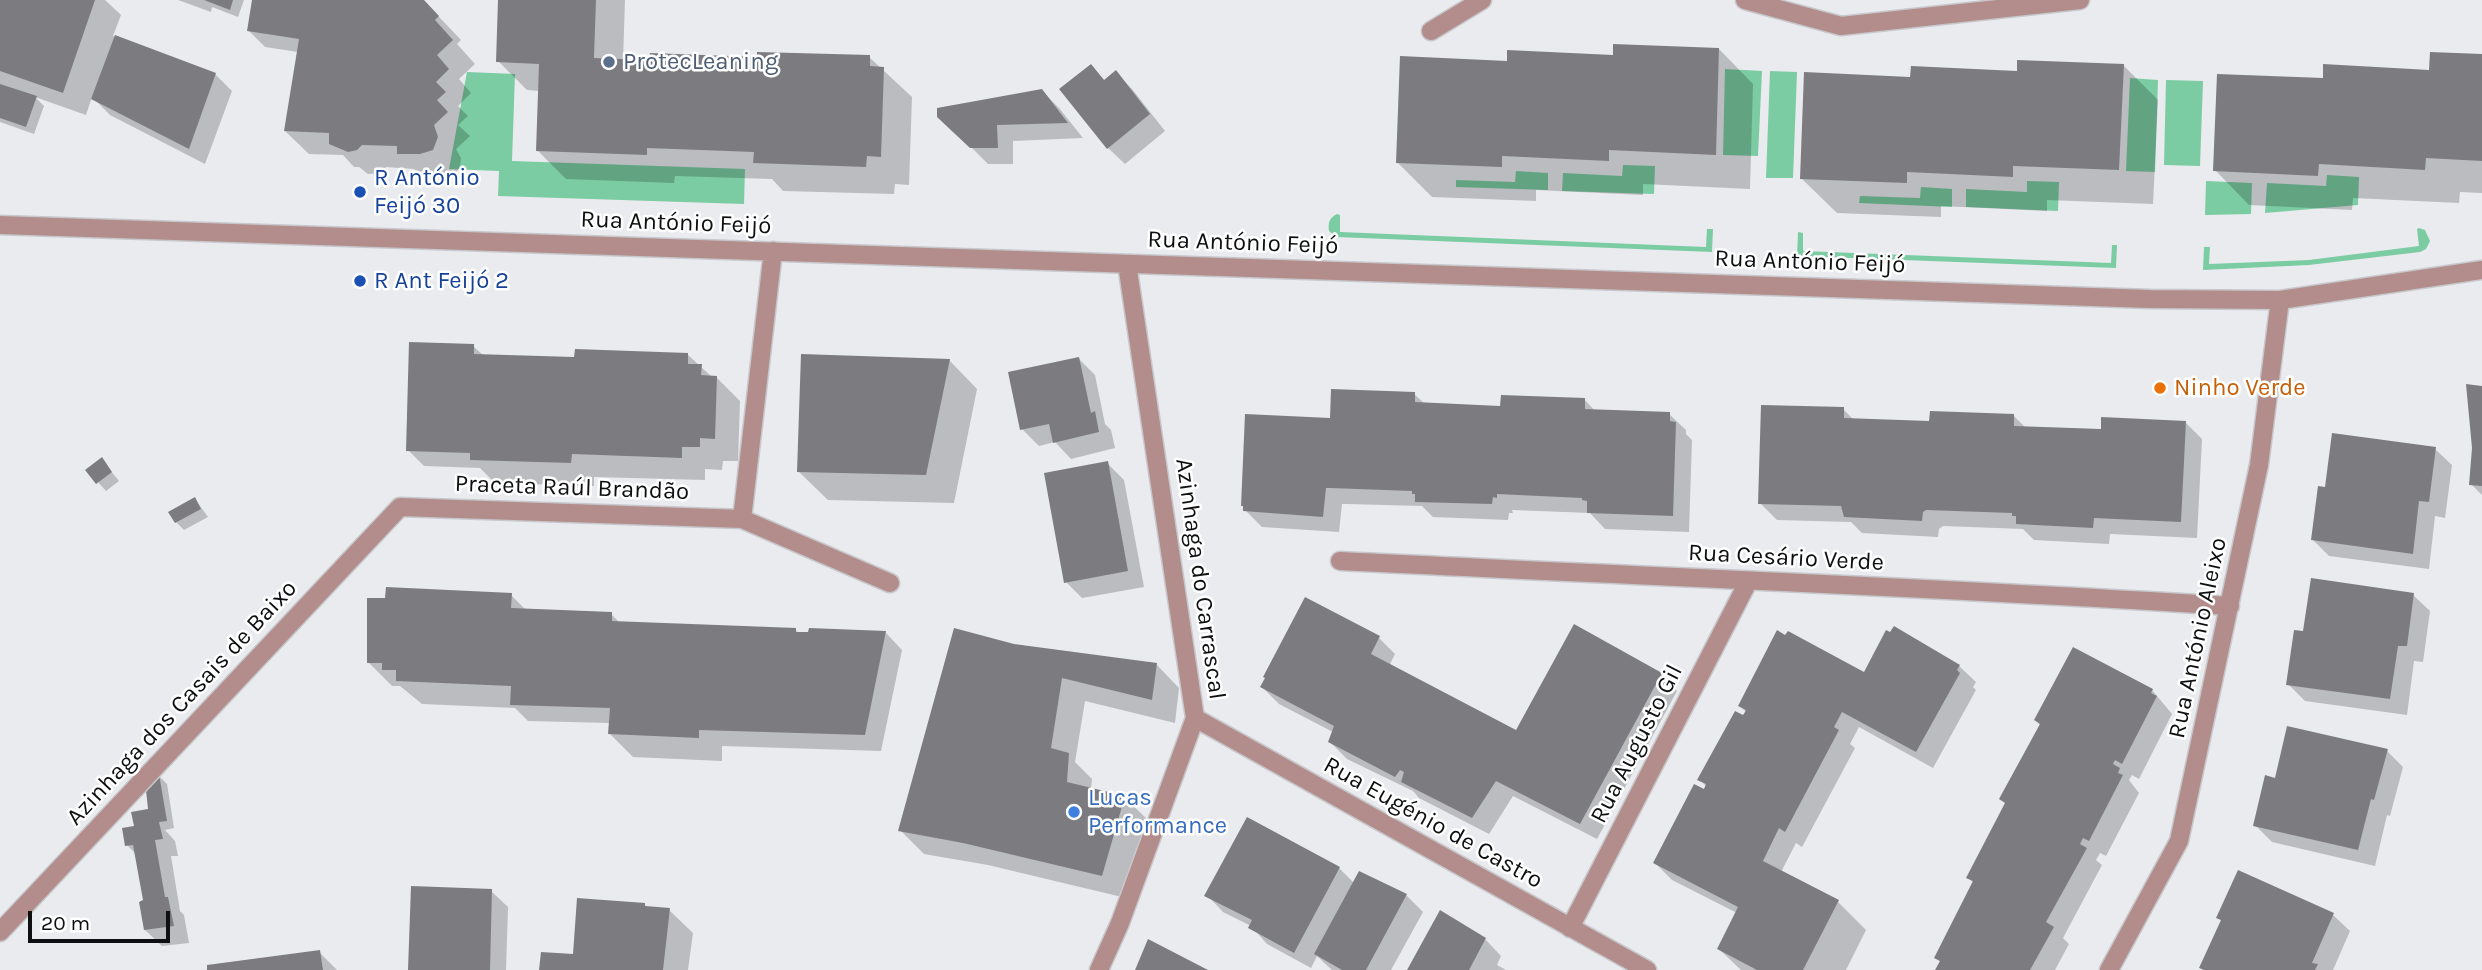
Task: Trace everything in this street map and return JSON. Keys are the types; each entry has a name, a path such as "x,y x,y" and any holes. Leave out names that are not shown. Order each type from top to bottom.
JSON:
{"street":[{"path":"1431,31 1482,0"},
{"path":"1745,0 1841,26 2080,0"},
{"name":"Rua António Feijó","path":"0,225 2141,299 2280,300 2482,270"},
{"path":"742,519 773,251"},
{"name":"Azinhaga do Carrascal","path":"1099,970 1120,923 1195,718 1127,264"},
{"name":"Rua António Aleixo","path":"2109,970 2179,841 2259,465 2280,300"},
{"name":"Praceta Raúl Brandão","path":"400,507 742,519 890,583"},
{"name":"Azinhaga dos Casais de Baixo","path":"0,932 400,507"},
{"name":"Rua Cesário Verde","path":"1340,561 2029,593 2230,606"},
{"name":"Rua Augusto Gil","path":"1570,928 1748,582"},
{"name":"Rua Eugénio de Castro","path":"1195,718 1647,970"}],"green space":[{"path":"1725,69 1762,71 1758,156 1723,155"},
{"path":"1770,71 1797,72 1793,178 1766,178"},
{"path":"467,72 515,74 512,161 745,169 744,204 498,196 499,171 449,169"},
{"path":"2130,78 2158,80 2155,172 2126,171"},
{"path":"2166,80 2203,81 2200,166 2164,165"},
{"path":"1623,165 1655,166 1654,194 1562,191 1563,173 1622,176"},
{"path":"1516,171 1548,173 1548,190 1456,187 1456,180 1515,182"},
{"path":"2327,175 2359,177 2358,205 2265,213 2267,183 2326,186"},
{"path":"2027,181 2059,182 2058,211 1966,207 1966,189 2027,192"},
{"path":"2206,181 2252,183 2251,214 2205,215"},
{"path":"1921,187 1952,189 1952,207 1859,203 1860,196 1920,198"},
{"path":"1337,214 1340,215 1340,232 1706,247 1707,229 1713,229 1712,252 1336,237 1329,231 1329,226 1331,219"},
{"path":"2419,228 2425,230 2430,241 2426,249 2420,252 2309,265 2203,270 2204,247 2210,247 2209,264 2309,260 2419,246"},
{"path":"1798,232 1803,233 1803,251 2111,263 2112,245 2117,245 2116,268 1797,256"}],"building":[{"path":"0,0 95,0 63,93 0,71"},
{"path":"204,0 233,0 230,10"},
{"path":"252,0 424,0 439,16 435,20 453,40 437,55 449,69 436,82 446,92 437,100 448,112 434,125 438,137 433,150 420,154 397,154 397,146 362,145 357,150 348,152 329,144 329,133 284,131 299,39 247,31"},
{"path":"498,0 596,0 594,58 649,60 650,53 757,57 757,52 870,55 870,66 884,67 881,157 867,156 866,167 753,163 754,152 647,148 647,155 536,151 539,64 496,62"},
{"path":"115,35 216,73 189,149 91,99"},
{"path":"1613,44 1719,48 1716,155 1609,150 1609,161 1502,156 1502,167 1396,163 1400,56 1507,61 1507,50 1613,55"},
{"path":"2430,52 2482,54 2482,161 2426,158 2425,170 2319,164 2318,176 2213,171 2217,74 2323,78 2323,64 2429,70"},
{"path":"2017,60 2124,64 2119,170 2013,166 2013,177 1907,172 1907,183 1800,179 1804,72 1910,77 1911,66 2017,71"},
{"path":"1091,64 1104,80 1116,70 1150,114 1107,149 1059,89"},
{"path":"0,84 37,96 26,127 0,118"},
{"path":"1042,89 1068,123 997,125 998,148 970,148 937,117 937,108"},
{"path":"409,342 474,344 474,354 574,357 575,349 688,353 688,364 702,364 701,375 717,376 715,439 700,438 700,447 682,447 682,458 572,454 571,463 470,460 470,453 406,451"},
{"path":"801,354 950,359 926,475 797,472"},
{"path":"1079,357 1091,413 1095,411 1099,432 1053,443 1049,424 1020,430 1008,372"},
{"path":"2466,384 2482,386 2482,486 2469,485 2472,448"},
{"path":"1331,389 1415,392 1415,402 1500,406 1501,395 1585,398 1585,409 1670,412 1670,421 1676,422 1673,516 1587,513 1587,501 1582,498 1497,494 1497,498 1493,497 1492,504 1415,502 1415,494 1412,494 1412,491 1330,488 1326,488 1323,517 1243,511 1241,506 1245,414 1330,418"},
{"path":"1761,405 1844,407 1844,418 1929,421 1930,411 2014,414 2014,426 2101,429 2101,417 2186,421 2181,522 2094,518 2093,528 2016,524 2016,516 2012,516 2012,513 1926,510 1923,512 1922,521 1844,517 1841,506 1758,504"},
{"path":"2332,433 2436,447 2429,502 2419,501 2413,554 2311,540 2318,486 2325,487"},
{"path":"102,457 112,472 96,484 85,470"},
{"path":"1108,461 1128,571 1064,583 1044,473"},
{"path":"195,497 201,509 175,523 168,512"},
{"path":"2311,578 2414,593 2407,646 2398,646 2390,699 2286,685 2294,630 2303,631"},
{"path":"386,587 512,593 511,608 612,612 612,621 796,628 796,632 808,632 809,628 886,631 865,735 699,730 699,738 608,734 610,708 510,705 511,686 396,681 396,670 382,670 382,663 367,663 367,598 385,598"},
{"path":"1305,597 1380,636 1371,654 1516,730 1574,624 1662,673 1580,824 1496,781 1472,818 1401,782 1404,772 1400,770 1395,777 1328,742 1334,726 1260,687"},
{"path":"1894,626 1960,665 1957,670 1960,673 1916,752 1842,712 1834,727 1839,730 1785,832 1779,828 1763,861 1839,900 1803,970 1757,970 1717,949 1738,907 1653,863 1694,784 1704,789 1706,784 1697,780 1735,711 1743,715 1745,712 1746,710 1738,706 1777,630 1785,635 1788,631 1864,672 1886,630 1890,632"},
{"path":"954,628 1014,644 1157,663 1152,700 1062,678 1051,748 1069,753 1067,782 1125,796 1102,876 963,843 898,831"},
{"path":"2073,647 2153,689 2151,693 2157,696 2122,764 2115,760 2113,764 2120,768 2118,773 2123,775 2089,841 2083,838 2080,844 2087,848 2046,922 2054,927 2030,970 1935,970 1940,961 1934,958 1973,881 1966,878 2005,803 1999,799 2040,724 2034,720"},
{"path":"2287,726 2388,749 2358,850 2253,826 2265,775 2275,778"},
{"path":"159,774 167,821 159,822 163,839 155,840 165,897 168,897 174,926 144,930 139,902 143,900 133,845 125,846 122,828 134,826 131,812 148,809 146,790"},
{"path":"1247,817 1340,867 1294,953 1248,928 1252,920 1204,896"},
{"path":"2238,870 2334,913 2312,963 2318,964 2315,970 2199,968 2221,920 2216,918"},
{"path":"1359,871 1407,894 1366,970 1342,970 1314,954"},
{"path":"411,886 492,889 490,970 408,970"},
{"path":"577,898 645,903 645,906 670,908 663,970 539,970 541,952 573,954"},
{"path":"1440,910 1486,938 1469,970 1407,970"},
{"path":"1148,939 1208,970 1135,970"},
{"path":"320,950 323,970 207,970 207,965"}],"place":[{"name":"ProtecLeaning","path":"609,62"},
{"name":"R António Feijó 30","path":"360,192"},
{"name":"R Ant Feijó 2","path":"360,281"},
{"name":"Ninho Verde","path":"2160,388"},
{"name":"Lucas Performance","path":"1074,812"}]}
